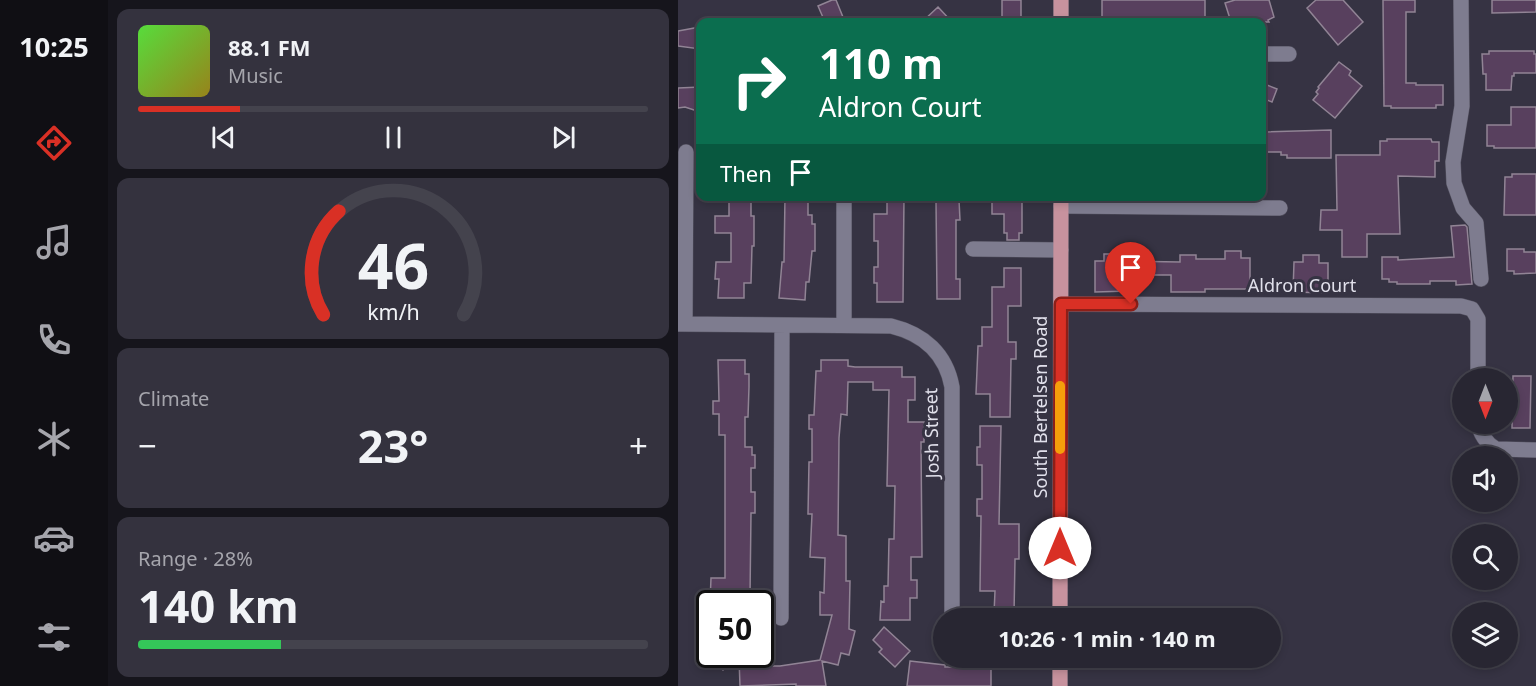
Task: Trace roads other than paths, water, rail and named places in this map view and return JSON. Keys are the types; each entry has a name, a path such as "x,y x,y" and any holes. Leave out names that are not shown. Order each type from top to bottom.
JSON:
{"main road":[{"path":"1061,0 1061,18"},
{"name":"South Bertelsen Road","path":"1060,608 1061,201"},
{"path":"1060,668 1060,686"}],"street":[{"path":"1461,0 1462,106 1454,162 1454,183 1463,208 1476,223 1481,279"},
{"path":"1266,54 1289,54"},
{"name":"Josh Street","path":"686,152 682,324 891,326 915,334 937,352 949,374 952,387 952,608"},
{"path":"844,201 844,325"},
{"path":"1061,201 1280,208"},
{"path":"973,249 1061,250"},
{"name":"Aldron Court","path":"1061,304 1461,306 1472,309 1478,319 1479,368"},
{"path":"781,618 782,325"},
{"path":"1482,434 1496,449 1536,450"}]}
